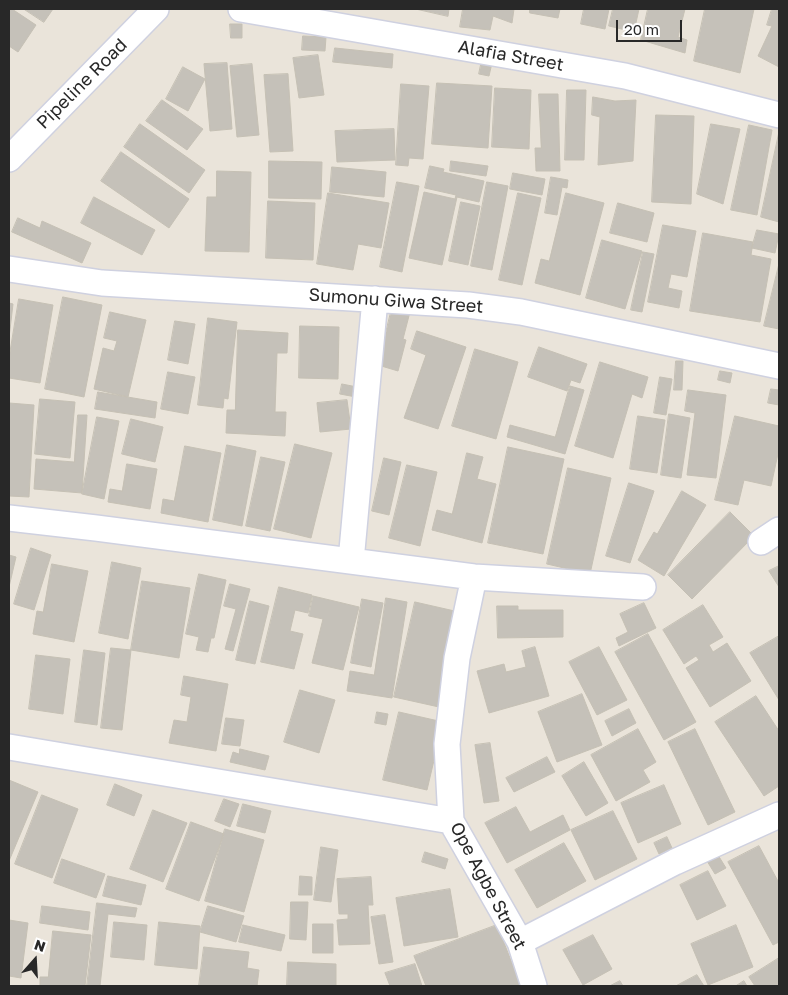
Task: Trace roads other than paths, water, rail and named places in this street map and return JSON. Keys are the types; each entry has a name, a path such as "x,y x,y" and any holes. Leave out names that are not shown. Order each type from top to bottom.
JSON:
{"street":[{"name":"Pipeline Road","path":"9,159 156,9"},
{"name":"Alafia Street","path":"241,9 625,76 779,115"},
{"name":"Sumonu Giwa Street","path":"9,269 102,283 468,305 521,312 779,366"},
{"path":"351,561 375,299"},
{"path":"9,518 474,577 643,587"},
{"name":"Ope Agbe Street","path":"474,577 457,658 447,744 451,821 520,942 534,986"},
{"path":"9,748 451,821"},
{"path":"520,942 675,862 779,815"}]}
